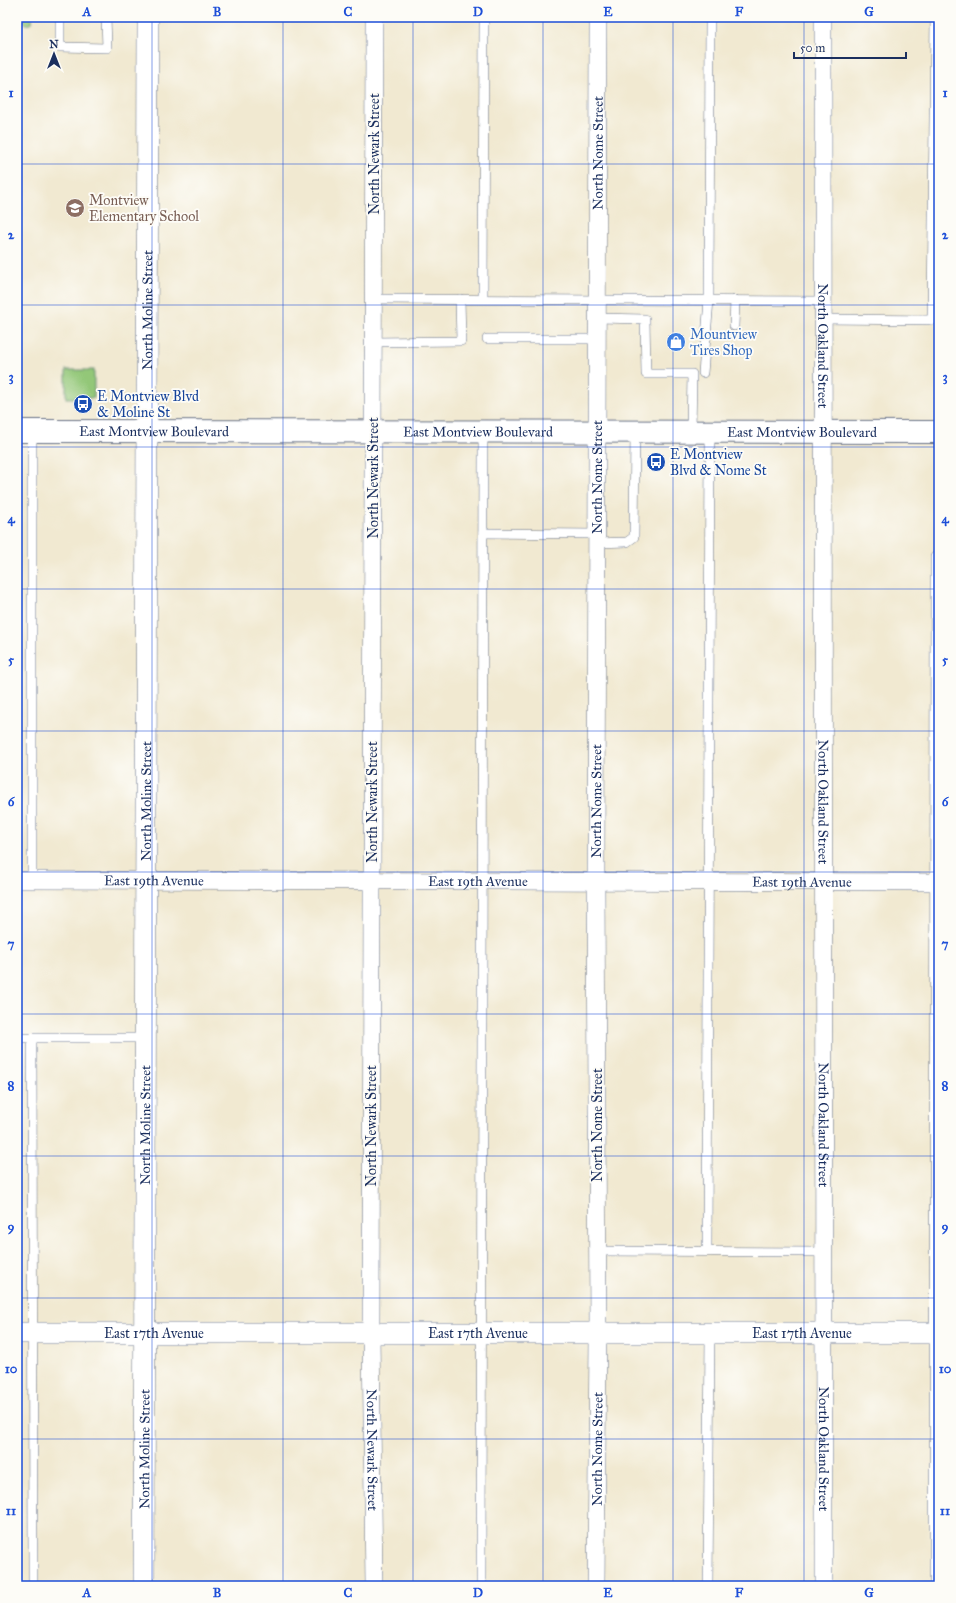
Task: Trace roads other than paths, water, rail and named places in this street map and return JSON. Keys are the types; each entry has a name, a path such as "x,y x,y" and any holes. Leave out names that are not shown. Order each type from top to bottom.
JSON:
{"main road":[{"name":"East Montview Boulevard","path":"25,431 939,432"}],"street":[{"name":"North Moline Street","path":"144,1586 148,17"},
{"name":"North Newark Street","path":"374,17 371,1333 374,1586"},
{"name":"North Nome Street","path":"596,1586 598,1334 596,432 598,17"},
{"name":"North Oakland Street","path":"824,17 824,1586"},
{"name":"East 19th Avenue","path":"24,880 937,882"},
{"name":"East 17th Avenue","path":"24,1333 937,1333"}],"lane":[{"path":"60,17 60,47 107,48 106,17"},
{"path":"483,299 484,17"},
{"path":"703,373 709,300 710,17"},
{"path":"823,319 936,320 935,17"},
{"path":"374,299 823,301"},
{"path":"373,342 461,341 460,299"},
{"path":"734,326 735,300"},
{"path":"597,318 645,319 646,374 692,374 700,432 708,881 707,1251"},
{"path":"487,339 597,339"},
{"path":"24,880 25,431"},
{"path":"481,1586 481,880 483,432"},
{"path":"483,533 627,542 634,537 635,432"},
{"path":"934,1586 937,1333 935,557"},
{"path":"17,1038 146,1038"},
{"path":"32,1038 24,1333 33,1586"},
{"path":"597,1251 824,1252"},
{"path":"708,1586 710,1334"}],"place":[{"name":"Montview Elementary School","path":"75,208"},
{"name":"Mountview Tires Shop","path":"676,342"},
{"name":"E Montview Blvd & Moline St","path":"83,404"},
{"name":"E Montview Blvd & Nome St","path":"656,462"}]}
